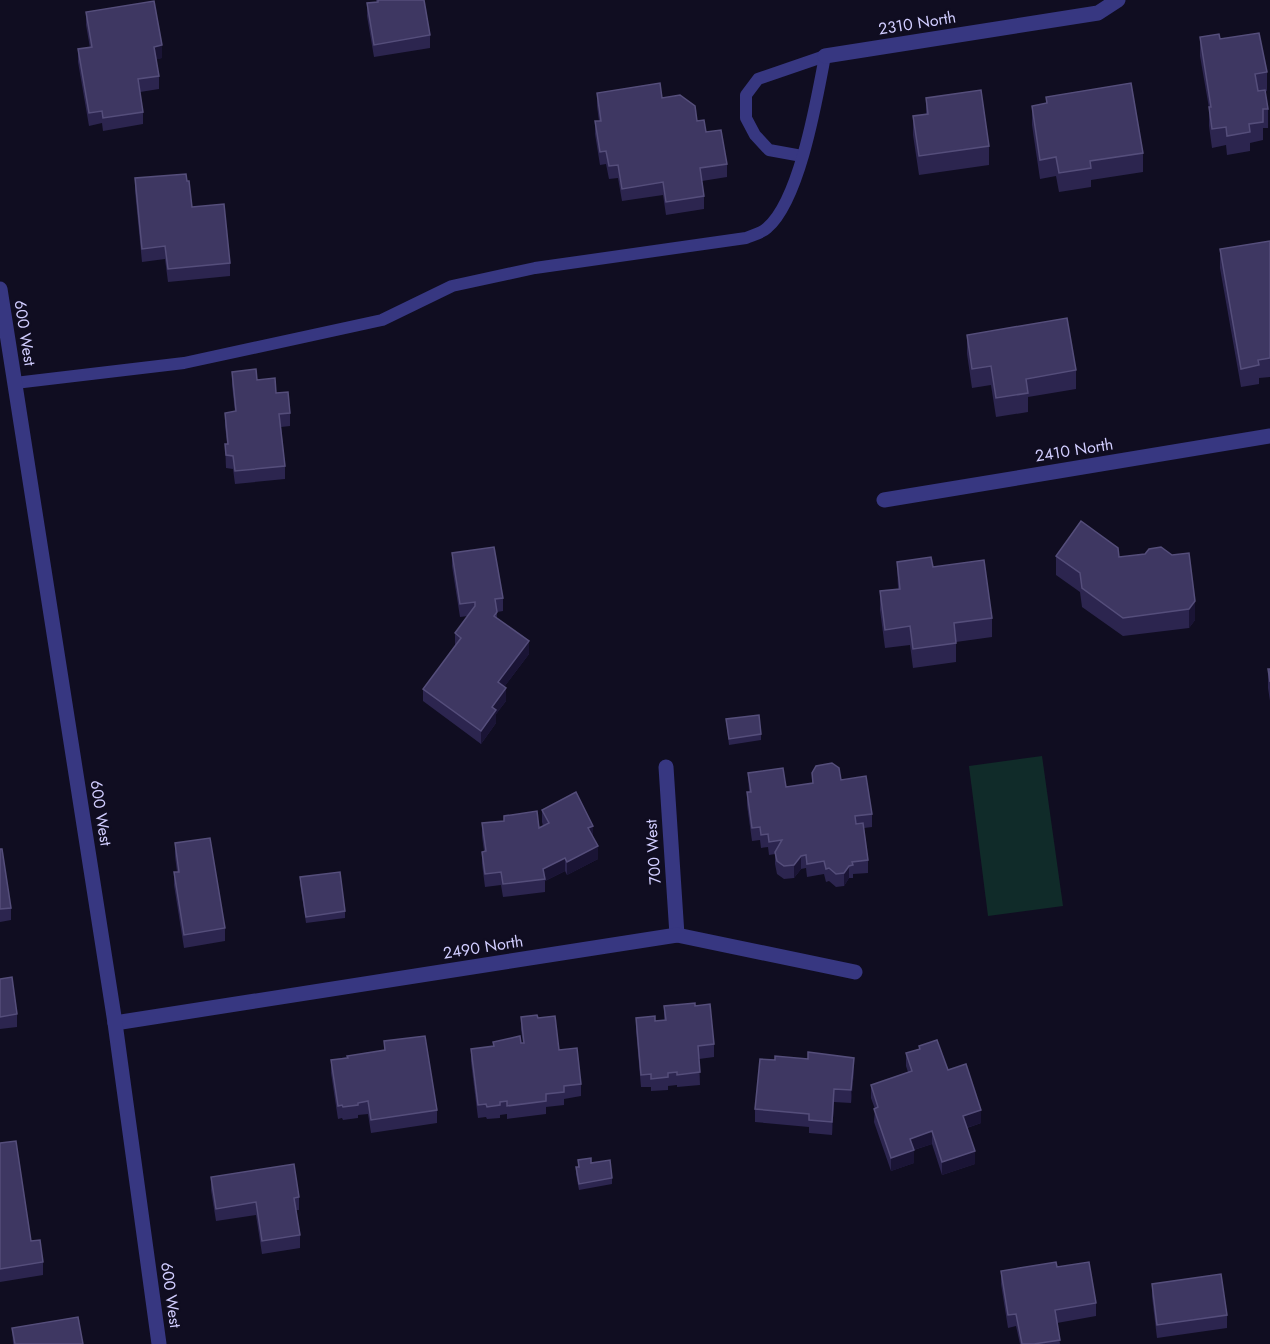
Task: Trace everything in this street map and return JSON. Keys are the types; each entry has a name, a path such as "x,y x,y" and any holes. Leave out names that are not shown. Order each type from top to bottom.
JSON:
{"street":[{"name":"2310 North","path":"825,56 1098,13 1118,0"},
{"name":"600 West","path":"0,289 115,1023 159,1344"},
{"name":"2410 North","path":"884,500 1270,436"},
{"name":"700 West","path":"666,767 677,935"},
{"name":"2490 North","path":"115,1023 677,935 855,972"}],"lane":[{"path":"15,383 184,363 382,320 452,286 535,268 746,238 766,229 780,212 802,156 812,128 825,56 758,79 746,95 746,118 755,135 769,150 802,156"}],"green space":[{"path":"1042,756 1063,906 988,916 969,766"}],"building":[{"path":"378,0 424,0 430,35 374,45 367,3 378,2"},
{"path":"154,1 162,45 154,47 159,76 138,79 143,112 103,118 102,111 89,113 78,49 92,47 86,12"},
{"path":"1259,33 1267,72 1255,74 1258,91 1265,90 1268,109 1263,109 1263,122 1249,124 1250,132 1227,136 1226,127 1212,129 1209,107 1211,107 1200,37 1219,34 1220,39"},
{"path":"660,83 662,98 680,95 695,106 697,121 704,120 706,132 721,130 727,164 700,168 704,196 666,202 663,182 622,189 618,165 609,166 606,151 600,152 595,121 601,121 597,93"},
{"path":"1131,83 1143,153 1090,161 1091,168 1059,173 1056,157 1040,160 1032,106 1047,103 1046,97"},
{"path":"981,90 989,146 919,156 913,116 928,114 926,98"},
{"path":"186,174 192,207 224,204 230,263 168,269 165,246 142,249 135,178"},
{"path":"1270,241 1270,358 1258,360 1259,365 1241,369 1220,249"},
{"path":"1067,318 1076,370 1026,379 1028,393 996,398 991,366 972,369 967,335"},
{"path":"256,369 257,380 275,378 276,393 288,392 290,413 279,414 285,466 235,471 233,456 226,455 225,444 228,444 225,413 236,411 232,372"},
{"path":"1081,521 1118,548 1119,557 1145,554 1149,549 1161,547 1172,555 1189,553 1195,601 1189,609 1123,618 1082,588 1080,573 1056,556"},
{"path":"494,547 503,598 495,599 497,612 494,616 529,641 498,682 506,688 492,707 496,710 481,731 423,689 461,638 455,633 475,606 475,602 460,604 452,553"},
{"path":"931,557 933,567 984,560 992,618 954,623 956,643 913,649 910,626 885,630 880,591 900,589 897,562"},
{"path":"759,715 761,734 729,739 726,719"},
{"path":"832,763 839,768 841,780 866,776 872,814 855,816 856,824 863,823 868,860 852,862 853,865 849,866 844,873 836,874 829,868 826,869 824,861 807,864 806,855 801,856 794,865 784,866 777,861 775,852 782,840 769,842 768,834 761,835 760,827 752,828 747,792 751,792 748,773 783,768 786,787 813,783 812,773 816,766"},
{"path":"576,792 593,826 588,828 598,846 567,862 565,858 543,869 545,879 503,884 501,872 485,874 482,852 486,851 482,823 504,821 504,816 537,811 539,828 549,823 542,810"},
{"path":"210,838 225,928 184,935 174,872 179,872 175,843"},
{"path":"0,849 2,849 11,908 0,909"},
{"path":"340,872 345,911 306,917 300,877"},
{"path":"12,977 17,1014 0,1017 0,979"},
{"path":"695,1003 695,1006 710,1004 714,1044 698,1046 700,1072 677,1075 677,1072 668,1073 668,1077 651,1079 651,1074 641,1075 636,1018 655,1016 655,1021 666,1020 664,1006"},
{"path":"537,1015 538,1018 555,1016 559,1050 577,1048 581,1084 564,1086 564,1092 546,1094 546,1101 507,1106 507,1101 500,1102 500,1105 487,1107 486,1104 478,1105 471,1049 494,1046 493,1042 520,1036 521,1043 524,1043 521,1017"},
{"path":"425,1036 437,1110 371,1120 368,1101 358,1103 358,1105 338,1106 331,1060 385,1050 384,1041"},
{"path":"937,1040 948,1070 966,1064 981,1110 963,1116 975,1151 942,1162 932,1131 910,1139 914,1150 891,1158 874,1109 878,1107 871,1085 912,1071 906,1053"},
{"path":"808,1052 854,1058 851,1090 834,1089 832,1122 809,1120 809,1114 755,1109 760,1059 775,1060 775,1056 808,1059"},
{"path":"16,1141 31,1241 40,1240 43,1262 0,1269 0,1143"},
{"path":"591,1158 591,1163 610,1160 612,1178 579,1184 576,1167 579,1167 578,1160"},
{"path":"294,1164 299,1197 294,1198 300,1235 262,1241 256,1202 216,1209 211,1177"},
{"path":"1056,1262 1057,1267 1089,1262 1096,1303 1055,1310 1060,1340 1022,1344 1016,1314 1008,1315 1001,1271"},
{"path":"1221,1274 1227,1315 1157,1325 1152,1284"},
{"path":"78,1317 83,1344 15,1344 12,1328"}]}
